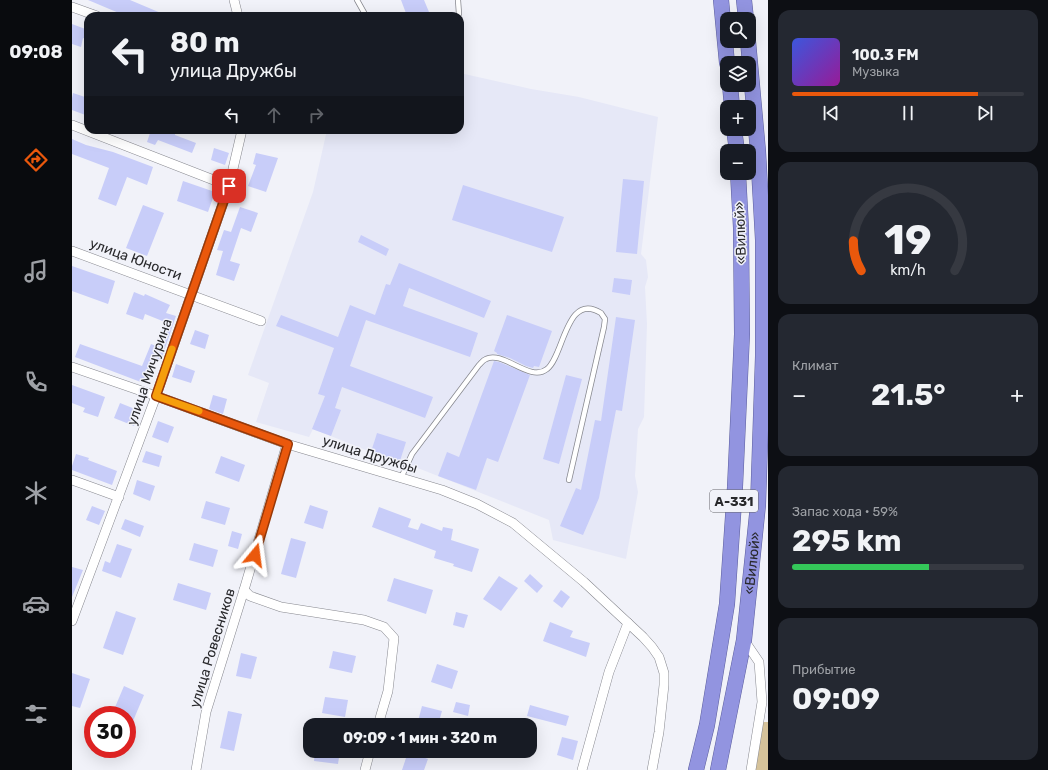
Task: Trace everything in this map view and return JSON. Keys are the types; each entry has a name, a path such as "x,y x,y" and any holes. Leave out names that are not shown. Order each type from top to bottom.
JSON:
{"highway":[{"path":"721,0 726,56"},
{"path":"744,0 745,12"},
{"name":"«Вилюй»","path":"718,770 744,640 758,505 764,356 762,240 758,151 749,48"},
{"name":"«Вилюй»","path":"696,770 707,725 728,604 742,334 741,228 738,180"}],"street":[{"path":"234,0 237,12"},
{"path":"72,7 86,12"},
{"path":"72,125 84,130"},
{"path":"95,134 229,186"},
{"name":"улица Мичурина","path":"72,621 76,599 119,497 156,396 229,186 241,134"},
{"name":"улица Юности","path":"72,251 262,321"},
{"name":"улица Дружбы","path":"72,366 288,444 442,490 477,504 513,523 584,582 628,623 652,647 659,657 664,674 664,685 659,732 652,770"},
{"name":"улица Ровесников","path":"196,770 206,712 288,444"},
{"path":"72,480 119,497"},
{"path":"244,590 250,596 282,607 364,620 384,627 394,638 388,691 380,718"},
{"path":"582,770 609,672 628,623"},
{"path":"744,640 759,662 765,701 751,770"},
{"path":"365,770 368,758"}],"lane":[{"path":"357,0 364,12"},
{"path":"458,0 458,12"},
{"path":"401,478 412,454 485,359 495,357 534,372 542,372 552,363 569,323 582,310 590,308 596,309 605,319 569,480"}],"shaded area":[{"path":"464,74 531,89 579,97 658,117 641,254 646,260 648,277 645,287 647,324 644,417 638,429 635,476 638,492 626,559 553,540 549,520 400,461 371,452 313,429 309,437 256,422 269,383 248,375 313,192 326,134 464,134"},
{"path":"757,722 768,722 768,770 749,770"}],"building":[{"path":"88,0 130,0 158,12 116,12"},
{"path":"401,0 424,0 429,12 406,12"},
{"path":"72,24 84,28 84,38 81,47 72,44"},
{"path":"73,93 84,97 84,114 72,110"},
{"path":"150,134 175,134 196,143 192,153 158,140 155,145 147,142"},
{"path":"72,139 153,167 147,185 127,177 116,206 98,199 109,168 72,154"},
{"path":"214,148 229,153 225,165 211,160"},
{"path":"256,153 278,158 266,192 248,186 256,165 253,164"},
{"path":"623,179 644,181 637,254 616,252"},
{"path":"183,181 215,192 208,212 177,201"},
{"path":"463,185 564,217 552,252 452,220"},
{"path":"143,205 164,213 147,256 126,248"},
{"path":"240,207 258,213 251,232 241,228 230,261 240,264 234,281 216,275 223,251 217,250 224,230 231,232"},
{"path":"361,235 389,249 386,256 358,242"},
{"path":"399,263 491,301 484,318 409,288 403,306 478,333 470,357 366,320 350,366 433,397 425,418 342,387 335,408 341,410 331,436 312,429 325,396 318,394 334,348 276,326 281,315 338,337 350,305 375,315 386,284 390,285"},
{"path":"72,266 115,281 108,304 72,291"},
{"path":"614,278 632,280 630,295 612,292"},
{"path":"134,292 144,296 145,294 170,305 166,313 176,316 161,360 155,358 146,384 75,357 80,344 142,366 151,344 156,346 165,322 145,314 143,320 126,314"},
{"path":"507,315 552,331 539,367 534,366 533,368 526,366 510,358 497,354 494,351"},
{"path":"616,317 635,320 622,411 616,410 599,498 583,535 560,526 576,488 581,490 595,420 601,421"},
{"path":"195,330 209,335 205,349 190,344"},
{"path":"494,361 530,375 498,462 487,458 476,490 438,476 447,452 459,457"},
{"path":"176,364 195,371 191,383 172,377"},
{"path":"566,375 582,379 559,464 543,459"},
{"path":"72,385 105,397 98,417 83,412 85,408 72,403"},
{"path":"213,395 227,399 223,414 209,409"},
{"path":"120,403 140,411 134,426 114,418"},
{"path":"158,421 174,427 168,443 152,437"},
{"path":"377,433 406,442 400,461 371,452"},
{"path":"146,451 162,456 159,467 142,462"},
{"path":"76,454 89,458 88,460 117,471 112,485 72,470"},
{"path":"221,456 245,465 239,482 215,473"},
{"path":"137,480 155,486 150,501 133,494"},
{"path":"206,501 230,508 225,525 201,518"},
{"path":"310,505 328,511 323,529 304,523"},
{"path":"92,506 105,511 99,525 86,520"},
{"path":"379,507 411,519 408,527 418,530 421,523 442,531 443,527 453,529 451,540 479,549 472,572 453,566 454,564 434,558 436,551 372,527"},
{"path":"125,519 144,526 140,537 121,529"},
{"path":"232,531 242,534 238,549 228,546"},
{"path":"291,538 306,542 296,578 281,574"},
{"path":"194,543 218,550 213,567 189,560"},
{"path":"117,544 132,549 121,578 102,571 105,561 110,563"},
{"path":"72,567 83,570 72,597"},
{"path":"530,574 543,586 537,593 524,581"},
{"path":"499,576 518,588 501,611 483,599"},
{"path":"394,578 433,590 426,614 387,601"},
{"path":"178,583 211,593 206,610 173,600"},
{"path":"561,590 570,597 562,608 553,601"},
{"path":"116,611 136,618 123,655 103,648"},
{"path":"456,612 468,615 464,628 453,625"},
{"path":"550,622 573,631 570,637 590,643 586,657 543,641"},
{"path":"333,651 356,656 352,673 329,668"},
{"path":"241,653 257,657 251,679 236,676"},
{"path":"437,664 458,671 452,689 431,682"},
{"path":"72,673 90,679 80,708 72,706"},
{"path":"124,686 144,695 136,714 136,706 116,706"},
{"path":"325,697 348,700 345,717 322,713"},
{"path":"456,702 470,705 468,716 453,712"},
{"path":"530,705 569,716 566,726 527,716"},
{"path":"422,706 442,711 440,718 419,718"},
{"path":"228,711 242,714 234,751 220,748"},
{"path":"562,737 578,741 573,760 557,755"},
{"path":"314,758 339,758 338,764 314,761"},
{"path":"406,758 428,759 424,770 402,770"}],"slow traffic":[{"path":"172,349 156,396 199,411"}],"route":[{"path":"229,186 156,396 288,444 255,555"}]}
